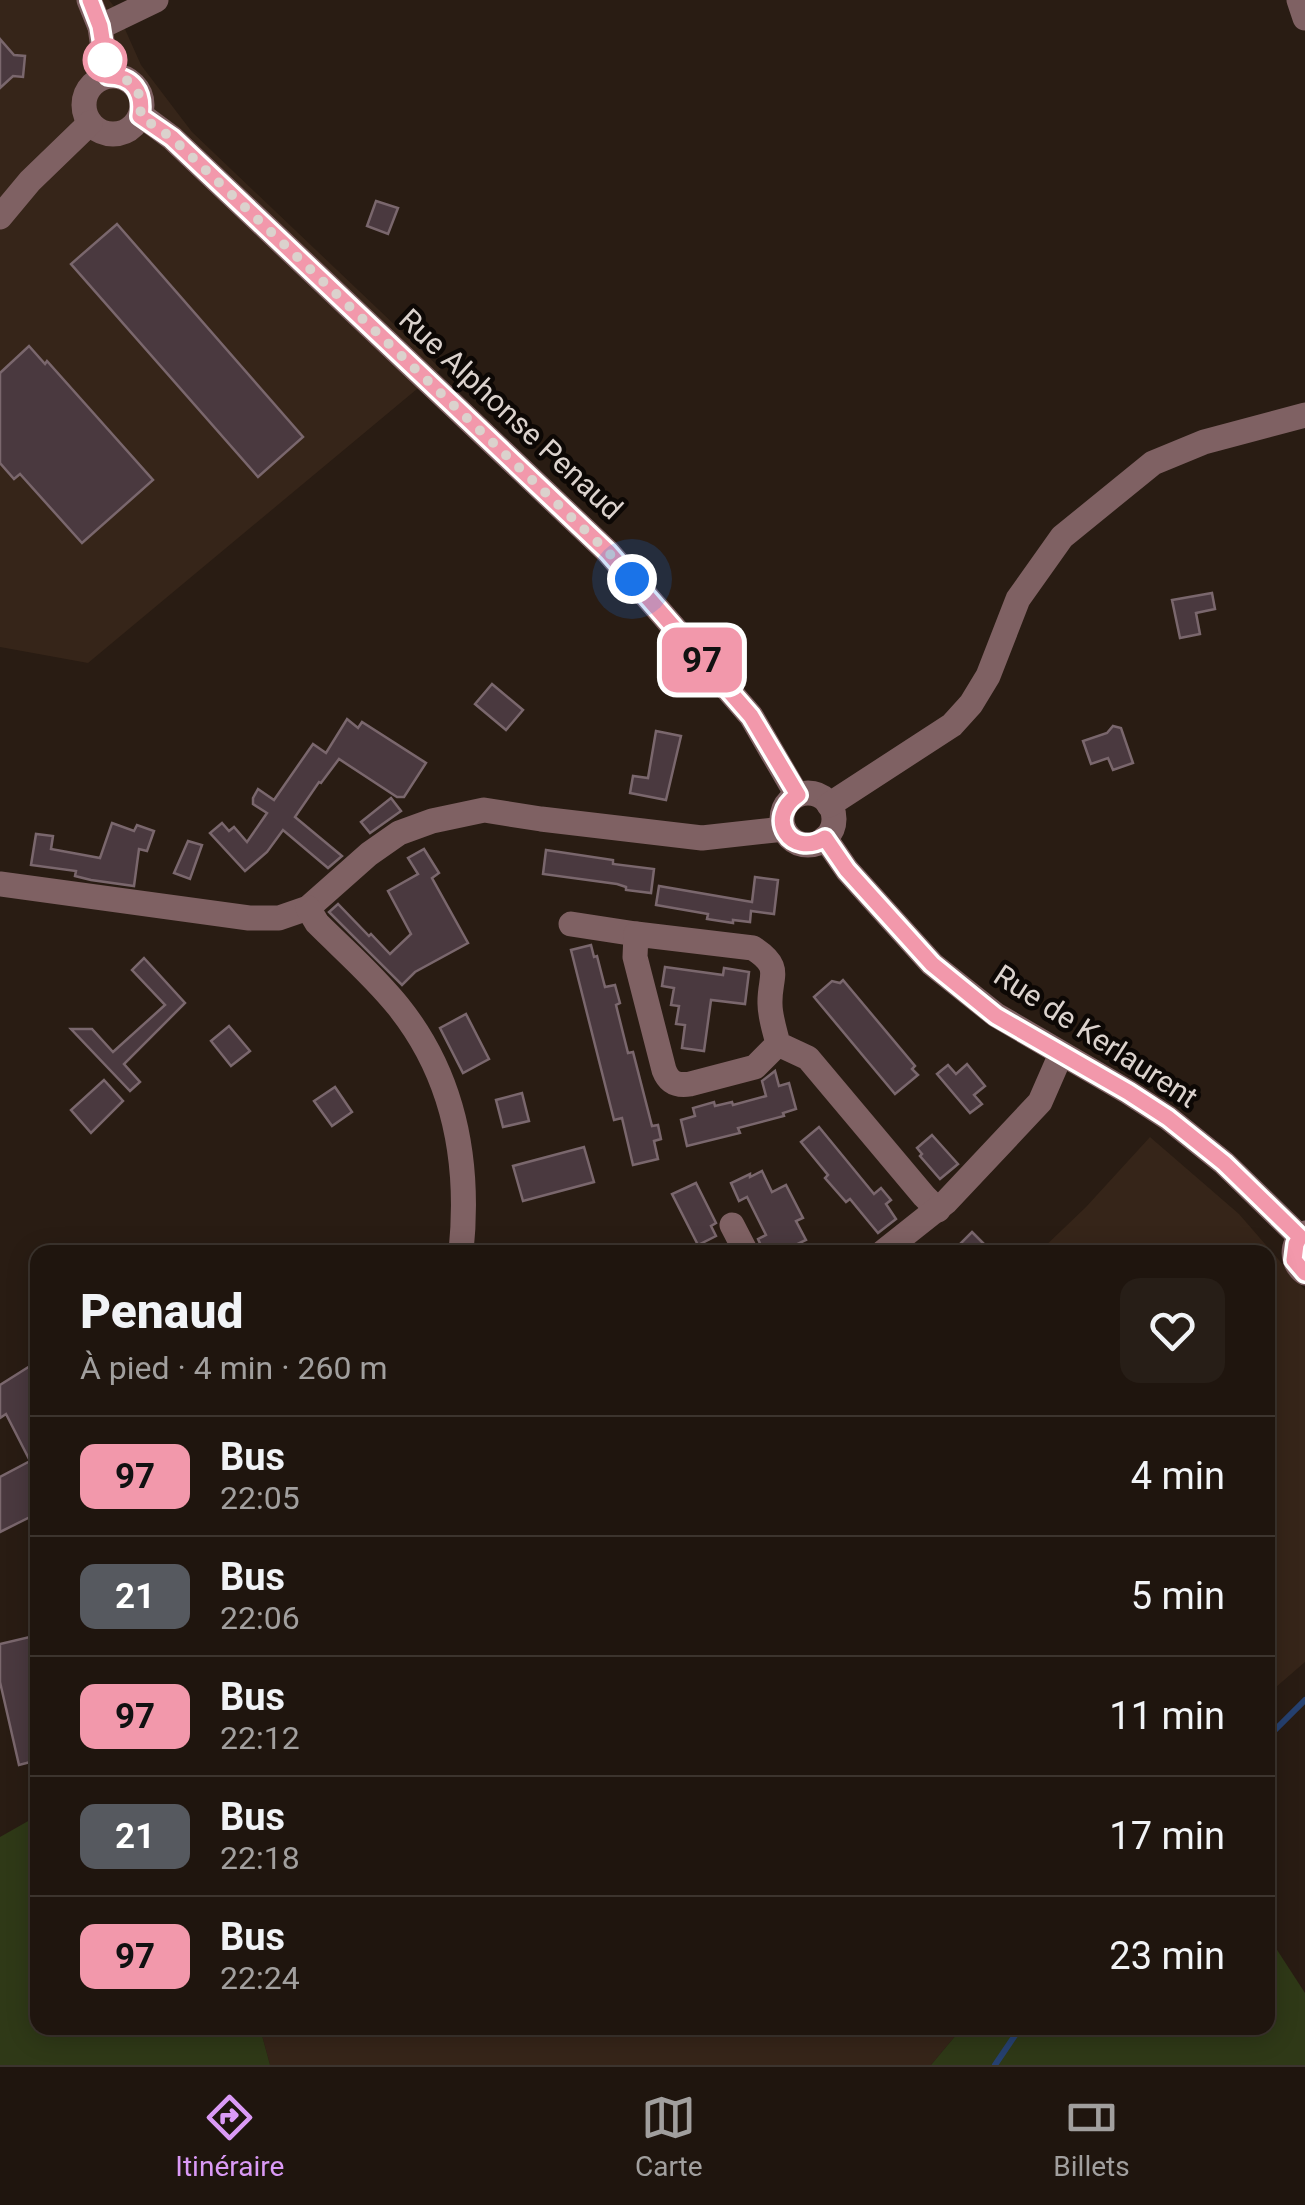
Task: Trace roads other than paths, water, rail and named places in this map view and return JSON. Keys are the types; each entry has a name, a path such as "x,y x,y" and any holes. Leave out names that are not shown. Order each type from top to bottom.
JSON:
{"street":[{"path":"90,0 100,26 108,76"},
{"path":"100,26 156,0"},
{"path":"1298,0 1305,18"},
{"path":"108,76 124,77 140,92 140,116 123,133 97,130 84,105 86,92 108,76"},
{"name":"Rue Alphonse Penaud","path":"140,116 172,138 608,552 751,716 798,795"},
{"path":"0,217 30,181 90,123"},
{"path":"827,803 952,725 972,704 988,676 1018,599 1062,537 1153,462 1204,442 1305,415"},
{"path":"812,794 827,803 833,823 825,838 802,845 788,836 782,814 798,795 812,794"},
{"path":"0,884 249,918 279,918 308,908 399,834 432,820 484,810 702,838 784,829"},
{"name":"Rue de Kerlaurent","path":"825,838 847,870 932,964 996,1016 1168,1118 1302,1235"},
{"path":"308,908 317,923 400,1008 423,1043 442,1084 453,1115 464,1178 462,1245"},
{"path":"571,924 753,948 767,957 774,974 770,1005 778,1044"},
{"path":"636,934 635,957 664,1070 674,1083 681,1086 755,1068 778,1044"},
{"path":"778,1044 808,1058 938,1210"},
{"path":"892,1245 938,1210 1040,1102 1061,1054"},
{"path":"732,1225 742,1245"},
{"path":"1302,1235 1294,1260 1305,1273"}],"waterway":[{"path":"1275,1730 1305,1700"},
{"path":"995,2065 1015,2035"}]}
